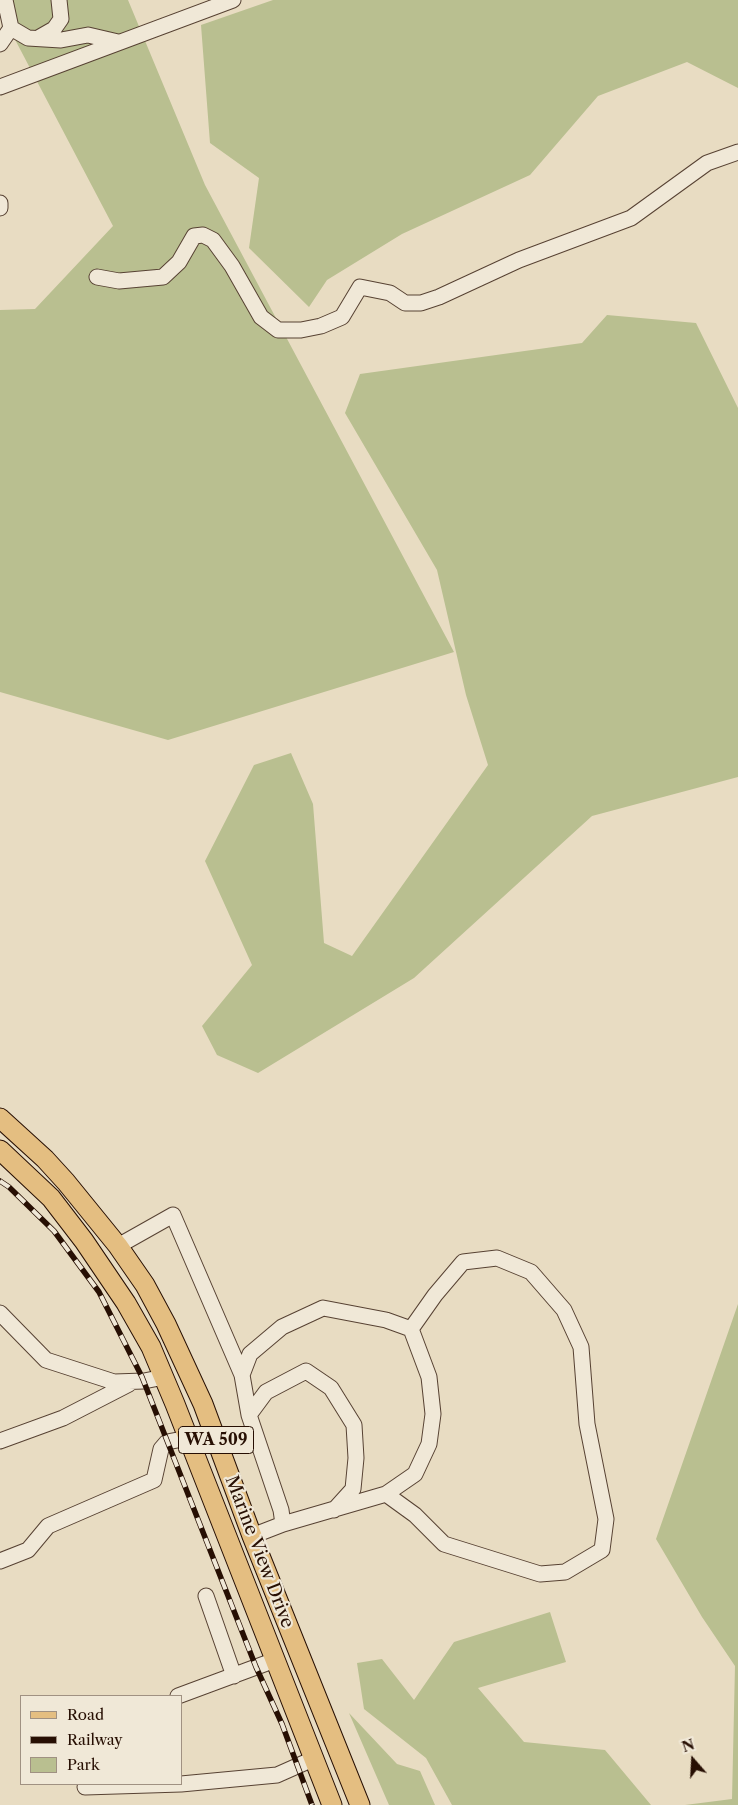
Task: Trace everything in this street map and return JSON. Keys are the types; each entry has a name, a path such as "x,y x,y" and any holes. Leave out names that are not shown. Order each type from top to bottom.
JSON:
{"main road":[{"name":"Marine View Drive","path":"0,1118 45,1159 118,1246 145,1285 166,1324 203,1404 252,1536 360,1805"},
{"name":"Marine View Drive","path":"0,1150 51,1198 84,1241 126,1303 151,1347 332,1805"}],"street":[{"path":"0,44 10,28 5,0"},
{"path":"40,37 54,29 61,19 59,0"},
{"path":"0,87 233,0"},
{"path":"10,28 28,38 40,37 61,40 88,35 118,42"},
{"path":"97,277 119,281 163,277 179,262 194,236 203,235 214,240 232,266 261,317 278,330 301,330 320,326 342,317 360,287 390,293 405,303 421,303 439,297 518,260 631,218 707,163 738,152"},
{"path":"0,203 0,208"},
{"path":"118,1246 173,1215 242,1375 249,1415 281,1510 283,1524"},
{"path":"386,1494 415,1515 444,1544 540,1574 565,1572 602,1550 606,1519 587,1424 580,1347 564,1310 531,1272 497,1258 463,1262 434,1295 411,1329"},
{"path":"242,1375 250,1354 282,1327 323,1308 386,1320 411,1329 429,1377 433,1414 429,1444 415,1474 386,1494 333,1511 283,1524 252,1536"},
{"path":"0,1313 46,1360 114,1382 132,1382 164,1377"},
{"path":"249,1415 266,1392 306,1371 332,1388 354,1425 356,1458 353,1489 333,1511"},
{"path":"0,1442 63,1418 132,1382"},
{"path":"0,1561 28,1550 48,1526 154,1480 161,1448 168,1442 188,1438"},
{"path":"206,1596 234,1676"},
{"path":"181,1695 275,1660"},
{"path":"182,1784 277,1775 314,1759"},
{"path":"85,1787 148,1785"}],"green space":[{"path":"0,0 128,0 205,185 454,652 168,740 0,692 0,310 35,309 113,226 0,11"},
{"path":"273,0 738,0 738,88 687,62 598,96 530,175 402,234 327,280 309,307 249,248 259,178 210,143 201,25"},
{"path":"607,315 696,323 738,408 738,777 592,816 414,978 258,1073 217,1055 202,1026 252,965 205,861 254,765 291,753 313,804 324,943 352,956 488,765 466,695 437,570 345,413 360,374 582,343"},
{"path":"738,1304 738,1805 685,1805 732,1799 735,1666 702,1617 656,1539"},
{"path":"550,1612 566,1662 478,1688 524,1742 605,1750 651,1805 452,1805 426,1758 364,1709 357,1663 382,1659 414,1700 454,1642"},
{"path":"349,1713 397,1764 420,1771 435,1805 389,1805"}],"railway":[{"path":"0,1181 9,1187 54,1231 99,1292 142,1377 256,1667 282,1724 312,1805"}]}
